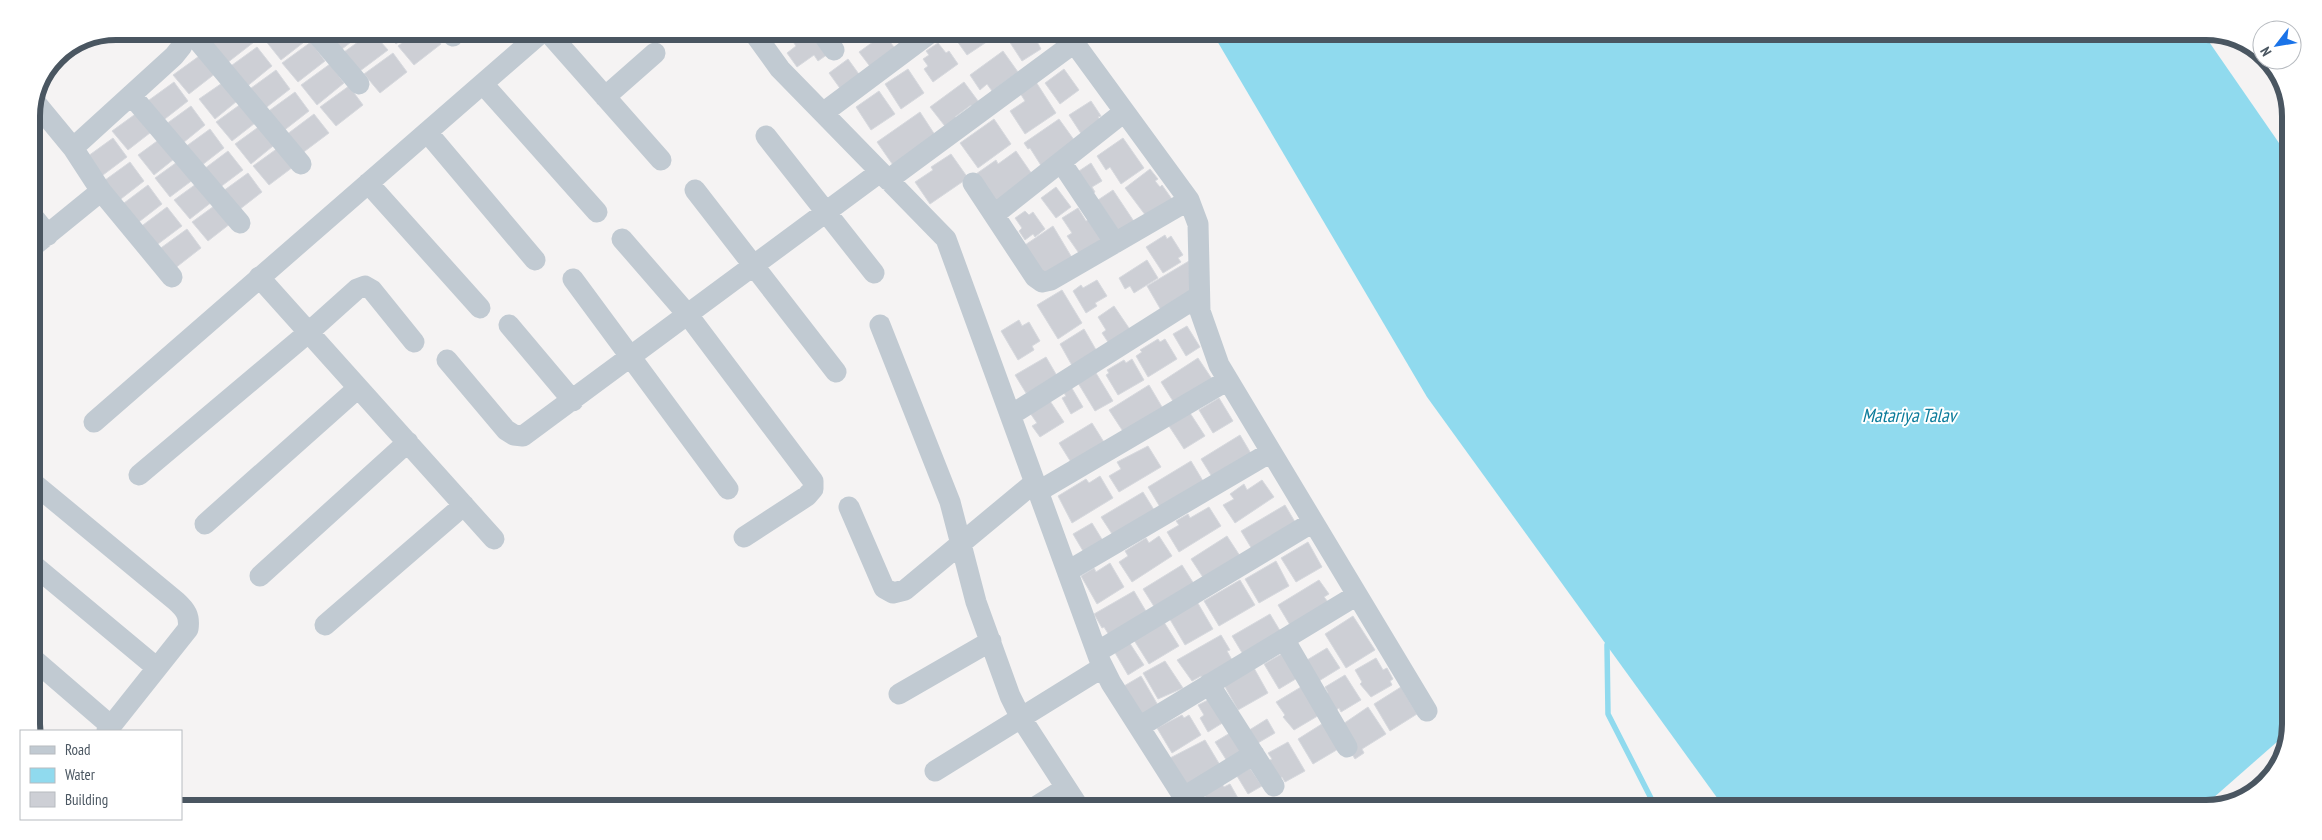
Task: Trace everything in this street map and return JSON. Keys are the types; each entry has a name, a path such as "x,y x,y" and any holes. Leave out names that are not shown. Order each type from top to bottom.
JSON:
{"street":[{"path":"73,148 174,56 182,46 182,40"},
{"path":"198,40 302,164"},
{"path":"322,40 359,84"},
{"path":"94,422 533,40"},
{"path":"555,40 661,160"},
{"path":"759,40 780,69 946,239 1100,660 1139,727 1186,800"},
{"path":"827,40 834,50"},
{"path":"823,113 921,40"},
{"path":"447,360 506,430 514,435 523,436 573,401 826,212 884,176 1067,40"},
{"path":"1071,40 1189,200 1198,224 1200,311 1213,352 1427,711"},
{"path":"605,97 655,53"},
{"path":"482,84 597,212"},
{"path":"131,95 240,223"},
{"path":"41,108 73,148 101,191 172,277"},
{"path":"995,214 1124,112"},
{"path":"427,132 535,260"},
{"path":"766,136 874,273"},
{"path":"1061,162 1115,243"},
{"path":"368,183 480,308"},
{"path":"973,183 1035,277 1042,282 1051,280 1189,200"},
{"path":"695,190 836,372"},
{"path":"40,241 101,191"},
{"path":"40,225 48,235"},
{"path":"622,239 688,315 812,482 813,489 807,496 744,537"},
{"path":"259,277 494,539"},
{"path":"573,279 728,488"},
{"path":"140,475 309,332 349,295 365,286 372,290 414,342"},
{"path":"1011,415 1199,296"},
{"path":"509,325 573,401"},
{"path":"880,325 939,470 962,545 976,602 1021,718 1074,800"},
{"path":"849,507 884,588 893,593 905,590 1037,487 1228,380"},
{"path":"205,524 358,388"},
{"path":"260,576 408,442"},
{"path":"1068,571 1271,452"},
{"path":"40,487 185,609 190,619 188,629 109,728 40,664"},
{"path":"325,625 464,505"},
{"path":"935,771 1021,718 1100,660 1313,522"},
{"path":"40,570 157,668"},
{"path":"1139,727 1357,595"},
{"path":"1284,639 1347,747"},
{"path":"899,694 990,641"},
{"path":"1209,684 1274,786"},
{"path":"1190,800 1254,754"},
{"path":"1047,800 1066,788"}],"water":[{"name":"Matariya Talav","path":"1217,40 2208,40 2282,147 2281,738 2211,800 1719,800 1427,397"}],"building":[{"path":"217,40 252,40 254,42 227,63 211,44"},
{"path":"265,40 307,40 281,60"},
{"path":"334,40 354,40 342,49"},
{"path":"361,40 379,40 388,50 360,71 344,52"},
{"path":"393,40 401,40 396,44"},
{"path":"406,40 438,40 441,44 414,65 398,46"},
{"path":"792,40 819,40 828,54 818,61 814,55 797,67 787,53 796,46"},
{"path":"876,40 889,40 897,51 872,69 859,52"},
{"path":"958,40 990,40 967,55 957,41"},
{"path":"1008,40 1036,40 1041,49 1022,61"},
{"path":"311,42 325,61 298,82 282,63"},
{"path":"938,43 946,53 949,51 958,64 933,82 924,69 928,66 923,59 929,55 926,51"},
{"path":"257,47 272,66 245,88 228,68"},
{"path":"1003,51 1018,72 992,91 987,84 980,90 970,75"},
{"path":"393,53 407,72 380,93 364,74"},
{"path":"202,54 216,73 189,94 173,75"},
{"path":"848,59 861,77 842,91 829,73"},
{"path":"330,64 344,83 317,105 301,85"},
{"path":"908,69 924,93 901,109 885,84"},
{"path":"1064,69 1079,90 1060,104 1045,83"},
{"path":"276,70 290,89 263,110 247,91"},
{"path":"228,79 242,97 215,119 199,99"},
{"path":"174,82 188,101 161,122 145,103"},
{"path":"964,82 981,105 975,110 971,105 955,117 959,122 948,130 930,107"},
{"path":"1036,82 1056,113 1025,134 1010,111 1025,101 1020,93"},
{"path":"349,86 363,105 336,126 320,107"},
{"path":"879,91 895,114 871,130 856,107"},
{"path":"295,92 309,111 282,132 266,113"},
{"path":"245,101 259,120 232,141 216,122"},
{"path":"1091,101 1101,116 1098,117 1102,123 1084,138 1069,115"},
{"path":"191,106 205,125 178,147 162,127"},
{"path":"141,110 155,129 128,150 112,131"},
{"path":"920,112 937,138 895,168 877,142"},
{"path":"314,114 329,133 301,154 286,135"},
{"path":"994,119 1011,144 978,168 960,143"},
{"path":"1059,119 1077,144 1042,167 1030,148 1028,149 1024,143"},
{"path":"264,123 278,142 251,164 235,144"},
{"path":"210,129 224,148 197,169 181,150"},
{"path":"164,136 179,155 154,175 138,155"},
{"path":"113,138 127,157 99,178 84,159"},
{"path":"1123,138 1144,168 1121,184 1110,167 1106,170 1097,156"},
{"path":"282,145 297,164 269,185 253,166"},
{"path":"228,151 243,170 215,191 200,172"},
{"path":"1016,151 1034,177 997,204 976,174 996,160 998,164"},
{"path":"951,154 968,178 930,204 915,182 933,170 931,167"},
{"path":"184,157 198,176 170,197 155,178"},
{"path":"130,162 144,181 117,202 101,183"},
{"path":"1091,163 1102,181 1092,187 1095,192 1087,197 1076,173"},
{"path":"1150,169 1158,179 1155,181 1160,187 1162,185 1174,202 1149,220 1125,188"},
{"path":"248,173 262,192 235,213 219,194"},
{"path":"203,179 217,198 190,219 174,200"},
{"path":"148,185 162,204 135,225 120,206"},
{"path":"1056,187 1071,207 1056,218 1041,198"},
{"path":"1113,190 1137,226 1122,236 1098,200"},
{"path":"221,201 235,220 208,241 192,222"},
{"path":"167,207 182,226 154,247 139,228"},
{"path":"1078,208 1086,221 1091,219 1106,243 1083,259 1067,236 1072,233 1062,218"},
{"path":"1025,211 1029,215 1033,212 1045,229 1035,237 1033,234 1025,240 1019,231 1022,228 1015,218"},
{"path":"1053,226 1074,261 1048,279 1025,245"},
{"path":"187,229 201,248 174,269 158,250"},
{"path":"1165,235 1167,239 1171,236 1183,255 1178,258 1181,262 1163,273 1146,247"},
{"path":"1147,260 1158,278 1134,293 1130,286 1125,289 1119,278"},
{"path":"1189,261 1190,291 1161,310 1147,286"},
{"path":"1097,280 1107,296 1095,303 1097,306 1086,313 1073,291 1081,285 1083,288"},
{"path":"1062,290 1082,323 1058,339 1037,305"},
{"path":"1114,306 1133,334 1112,348 1102,333 1106,330 1098,317"},
{"path":"1019,320 1022,326 1029,322 1040,341 1032,346 1034,350 1018,360 1001,331"},
{"path":"1187,326 1200,347 1186,356 1173,334"},
{"path":"1084,329 1099,355 1074,369 1060,344"},
{"path":"1158,339 1160,342 1165,339 1177,359 1148,377 1136,356 1142,352 1140,350"},
{"path":"1046,357 1060,381 1026,393 1015,375"},
{"path":"1198,358 1214,382 1176,406 1161,382"},
{"path":"1132,359 1144,380 1118,395 1106,375 1109,373 1107,370 1124,360 1126,363"},
{"path":"1096,373 1113,401 1095,411 1078,383"},
{"path":"1070,385 1083,407 1071,414 1062,398 1066,396 1062,390"},
{"path":"1149,385 1165,412 1126,436 1109,410"},
{"path":"1219,398 1233,421 1213,433 1199,410"},
{"path":"1050,401 1064,422 1040,437 1032,426 1037,423 1030,413"},
{"path":"1190,413 1205,436 1184,449 1169,426"},
{"path":"1092,423 1107,447 1074,467 1059,443"},
{"path":"1240,435 1253,457 1214,480 1201,459"},
{"path":"1148,446 1161,467 1119,492 1109,476 1121,469 1117,462"},
{"path":"1191,461 1206,486 1163,512 1148,487"},
{"path":"1100,476 1113,498 1072,523 1058,496 1086,479 1089,483"},
{"path":"1262,480 1274,497 1235,523 1223,505 1234,499 1230,494 1244,484 1247,490"},
{"path":"1143,492 1156,513 1114,537 1101,517"},
{"path":"1285,505 1298,527 1255,554 1241,531"},
{"path":"1209,507 1221,526 1179,552 1167,532 1179,525 1176,521 1188,514 1190,518"},
{"path":"1092,523 1103,541 1086,556 1073,534"},
{"path":"1159,536 1172,556 1132,582 1119,562 1128,556 1125,551 1146,538 1149,543"},
{"path":"1227,536 1242,559 1206,582 1191,559"},
{"path":"1308,542 1322,567 1296,582 1281,558"},
{"path":"1276,561 1289,586 1259,603 1245,579"},
{"path":"1110,563 1124,587 1097,604 1081,576 1094,568 1096,572"},
{"path":"1182,565 1194,584 1155,608 1143,589"},
{"path":"1240,580 1255,605 1219,626 1204,601"},
{"path":"1319,580 1329,594 1324,597 1328,602 1290,625 1278,605"},
{"path":"1134,591 1147,613 1109,635 1104,627 1102,628 1094,614"},
{"path":"1196,600 1213,629 1185,645 1168,616"},
{"path":"1270,614 1282,634 1244,656 1232,636"},
{"path":"1353,616 1375,650 1346,668 1325,634"},
{"path":"1162,619 1179,646 1149,664 1132,637"},
{"path":"1221,635 1230,650 1227,651 1232,660 1203,680 1201,676 1192,681 1177,660"},
{"path":"1129,642 1144,665 1128,675 1114,651"},
{"path":"1327,648 1340,668 1314,684 1307,660"},
{"path":"1285,652 1299,677 1279,689 1264,664"},
{"path":"1376,658 1383,670 1387,668 1393,679 1390,681 1392,685 1371,697 1360,684 1362,682 1355,670"},
{"path":"1165,661 1183,688 1158,699 1143,673"},
{"path":"1254,668 1268,693 1238,710 1224,685"},
{"path":"1345,675 1361,700 1341,712 1339,708 1335,711 1325,695 1328,693 1325,687"},
{"path":"1141,676 1159,707 1143,717 1124,686"},
{"path":"1301,687 1321,714 1294,730 1283,717 1285,715 1276,702"},
{"path":"1401,687 1417,714 1390,731 1374,704"},
{"path":"1210,699 1224,722 1208,732 1200,718 1204,715 1198,705"},
{"path":"1368,707 1386,734 1362,749 1364,753 1355,759 1350,751 1343,724"},
{"path":"1182,715 1184,718 1189,715 1201,735 1172,753 1157,728"},
{"path":"1267,719 1275,733 1251,747 1243,734"},
{"path":"1325,722 1340,748 1313,764 1298,739"},
{"path":"1230,733 1241,752 1227,761 1215,742"},
{"path":"1205,740 1220,765 1188,788 1170,758"},
{"path":"1288,742 1305,771 1285,782 1282,777 1278,779 1268,761 1272,759 1268,753"},
{"path":"1250,768 1262,786 1248,794 1237,776"},
{"path":"1222,784 1224,787 1230,784 1239,800 1201,800 1206,797 1204,795"}],"waterway":[{"path":"1607,645 1608,714 1652,800"}]}
